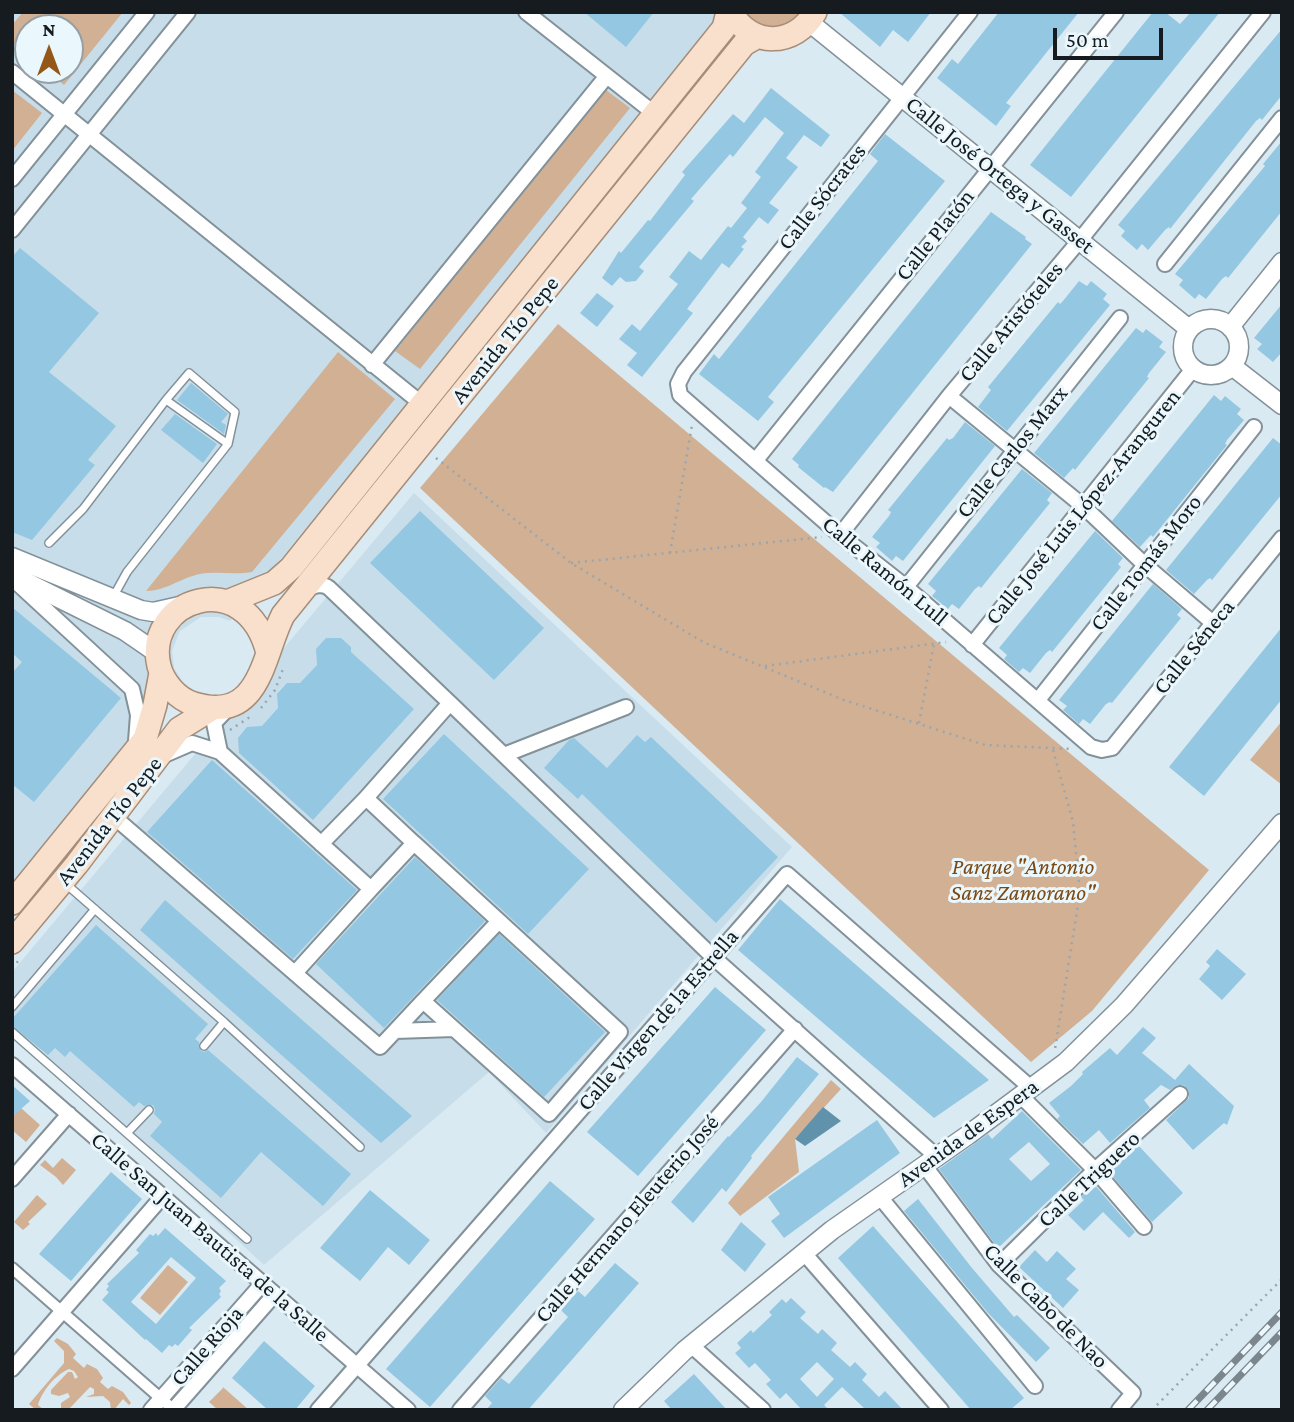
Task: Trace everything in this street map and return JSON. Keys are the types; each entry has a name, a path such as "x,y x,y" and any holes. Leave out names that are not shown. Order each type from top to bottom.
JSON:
{"main road":[{"path":"730,12 745,30 758,36 780,38 801,30 812,17"},
{"name":"Avenida Tío Pepe","path":"227,602 274,583 291,568 724,28 730,12"},
{"name":"Avenida Tío Pepe","path":"268,653 283,615 315,588 330,556 744,44 758,36"},
{"path":"212,599 227,602 243,609 256,622 268,653 257,684 246,695 223,706 191,704 173,692 159,663 159,639 165,626 185,606 212,599"},
{"name":"Avenida Tío Pepe","path":"12,942 113,816 147,755 145,739 151,721 159,663"},
{"name":"Avenida Tío Pepe","path":"12,903 147,755 179,729 223,706"}],"street":[{"path":"12,179 147,12"},
{"path":"12,230 188,12"},
{"path":"526,12 655,114"},
{"name":"Calle Sócrates","path":"678,384 684,372 970,12"},
{"name":"Calle Platón","path":"756,460 1116,12"},
{"name":"Calle Aristóteles","path":"841,535 949,396 1080,240 1263,12"},
{"name":"Calle José Ortega y Gasset","path":"812,17 902,96 1189,329"},
{"path":"12,72 422,404"},
{"path":"372,365 606,77"},
{"path":"1165,264 1282,118"},
{"path":"1230,327 1282,262"},
{"name":"Calle Carlos Marx","path":"906,587 1120,318"},
{"path":"1208,319 1218,320 1230,327 1238,340 1238,354 1232,366 1215,375 1207,375 1193,369 1183,354 1182,344 1189,329 1208,319"},
{"path":"1232,366 1282,405"},
{"name":"Calle José Luis López-Aranguren","path":"969,642 1193,369"},
{"name":"Calle Ramón Lull","path":"678,384 680,395 841,535 1097,748"},
{"path":"949,396 1083,506 1145,565 1213,623"},
{"name":"Calle Tomás Moro","path":"1038,700 1254,427"},
{"name":"Calle Séneca","path":"1097,748 1112,748 1282,538"},
{"path":"12,557 112,599 153,612 198,601"},
{"path":"12,577 125,631 159,663"},
{"path":"12,577 132,689 147,755 192,743 220,752 371,889"},
{"name":"Calle Cabo de Nao","path":"315,588 450,703 713,957 795,1029 931,1161 999,1265 1133,1393 1119,1410"},
{"path":"321,844 366,798 450,703"},
{"path":"220,752 214,723 223,706"},
{"path":"504,755 625,707"},
{"path":"366,798 620,1032 550,1114 423,1001"},
{"path":"113,816 380,1047 499,921"},
{"name":"Avenida de Espera","path":"623,1410 691,1345 804,1253 1066,1062 1124,1005 1282,823"},
{"path":"295,973 414,843"},
{"name":"Calle Virgen de la Estrella","path":"318,1410 787,874 1026,1092"},
{"path":"395,1031 454,1029"},
{"name":"Calle Hermano Eleuterio José","path":"460,1410 795,1029"},
{"name":"Calle San Juan Bautista de la Salle","path":"12,1065 408,1410"},
{"path":"1026,1092 1144,1227"},
{"name":"Calle Triguero","path":"999,1265 1096,1170 1180,1094"},
{"path":"12,1179 69,1114"},
{"path":"12,1368 163,1196"},
{"path":"880,1197 1035,1386"},
{"path":"804,1253 940,1410"},
{"path":"12,1268 62,1312 156,1404 173,1410"},
{"name":"Calle Rioja","path":"156,1404 262,1283"},
{"name":"Calle Rioja","path":"173,1410 275,1294"},
{"path":"691,1345 763,1410"}],"lane":[{"path":"49,543 86,506 189,373 235,412 228,444 127,572 112,599"},
{"path":"166,400 228,444"},
{"path":"63,881 360,1147"},
{"path":"12,1007 95,909"},
{"path":"204,1046 224,1023"},
{"path":"12,1032 247,1239"},
{"path":"127,1133 149,1110"}],"path":[{"path":"670,553 695,408"},
{"path":"433,456 571,563 703,642 844,700 985,745 1053,750 1097,748"},
{"path":"571,563 841,535"},
{"path":"762,666 969,642"},
{"path":"919,724 934,644"},
{"path":"1050,1073 1080,892 1073,822 1053,750"},
{"path":"1152,1410 1282,1279"}],"shaded area":[{"path":"12,12 721,12 713,29 647,111 230,621 219,617 201,617 180,631 172,651 174,668 184,684 12,899"},
{"path":"414,493 792,847 546,1133 489,1072 264,1265 12,1033 12,972"}],"green space":[{"path":"123,12 84,60 84,14 21,14"},
{"path":"744,12 802,12 787,24 773,28 759,24"},
{"path":"14,23 14,44 12,42"},
{"path":"12,90 42,113 12,151"},
{"path":"606,90 630,108 420,369 395,351"},
{"name":"Parque \"Antonio Sanz Zamorano\"","path":"558,324 1209,870 1092,1011 1031,1062 420,488"},
{"path":"338,352 395,399 252,572 200,574 160,589 146,591"},
{"path":"1282,721 1282,785 1250,760"},
{"path":"831,1080 841,1089 795,1139 799,1172 740,1216 728,1203"},
{"path":"21,1108 40,1125 26,1142 12,1130 12,1117"},
{"path":"62,1158 76,1170 63,1185 40,1165 45,1160 53,1168"},
{"path":"37,1195 47,1204 23,1230 14,1222"},
{"path":"168,1265 188,1282 160,1315 140,1298"},
{"path":"57,1338 68,1344 76,1354 73,1358 84,1368 87,1364 97,1369 103,1378 100,1382 108,1389 112,1386 123,1392 131,1403 129,1405 123,1399 111,1410 110,1402 103,1396 86,1397 94,1394 94,1389 90,1387 68,1410 61,1410 61,1403 70,1397 68,1393 59,1396 51,1394 51,1390 68,1372 72,1372 75,1379 78,1377 69,1369 54,1379 43,1394 38,1405 44,1410 36,1410 29,1404 64,1363 64,1351 54,1341"},
{"path":"224,1387 249,1410 218,1410 209,1402"}],"water":[{"path":"823,1107 841,1121 805,1146 795,1139"}],"building":[{"path":"584,12 654,12 626,47"},
{"path":"839,12 931,12 908,42 893,30 880,47"},
{"path":"999,12 1079,12 1006,103 1011,106 996,126 937,78 952,59 958,64"},
{"path":"1153,12 1165,12 1180,24 1191,12 1220,12 1071,197 1030,165"},
{"path":"1282,29 1282,95 1262,120 1260,118 1256,121 1170,229 1169,227 1165,230 1148,250 1142,244 1137,250 1121,236 1125,231 1118,225"},
{"path":"771,88 830,135 821,147 804,135 786,158 798,167 769,203 779,210 768,224 759,217 743,237 747,241 741,247 744,249 729,268 722,263 687,309 693,313 642,377 627,365 637,353 619,339 632,324 640,331 678,284 669,277 689,251 701,260 728,226 731,228 747,208 741,203 761,177 755,172 784,133 765,117 733,157 730,154 691,199 694,201 639,267 644,271 636,281 626,282 620,277 612,286 602,278 619,251 621,253 648,220 650,221 685,175 682,172 733,114 744,123"},
{"path":"885,134 945,181 768,397 774,402 758,421 699,374 714,354 719,359 878,161 870,154"},
{"path":"1282,141 1282,211 1228,278 1226,276 1222,279 1206,299 1199,294 1195,299 1179,285 1183,280 1175,274 1265,166 1263,164"},
{"path":"991,212 1032,244 833,492 824,488 792,459"},
{"path":"20,248 99,313 49,372 116,426 88,460 95,465 32,540 12,532 12,257"},
{"path":"1079,281 1087,286 1091,281 1107,294 1103,299 1110,305 1007,431 978,407 991,390 988,387 1058,302 1060,304"},
{"path":"597,293 614,306 597,327 580,313"},
{"path":"1282,304 1282,352 1273,362 1257,349 1262,344 1254,338"},
{"path":"1136,328 1143,333 1146,329 1163,342 1159,347 1166,352 1149,373 1149,378 1075,470 1073,468 1064,478 1034,453"},
{"path":"191,383 228,414 221,422 226,425 224,434 177,400"},
{"path":"1214,395 1221,401 1225,396 1241,409 1237,414 1244,420 1153,537 1151,535 1140,547 1112,521"},
{"path":"175,414 217,444 203,463 161,430"},
{"path":"965,422 995,446 903,561 896,556 892,561 876,547 880,543 872,537 889,516 891,512 888,510 947,438 953,438"},
{"path":"1273,438 1282,445 1282,494 1212,580 1207,580 1194,594 1166,570"},
{"path":"1022,469 1052,493 1047,500 1050,503 981,588 979,586 975,589 959,609 952,604 948,609 932,596 936,591 928,584"},
{"path":"420,511 544,628 494,680 370,563"},
{"path":"1095,531 1123,558 1118,564 1121,567 1052,652 1050,650 1046,653 1030,673 1023,668 1019,672 1004,659 1007,655 999,648"},
{"path":"1153,584 1182,609 1177,615 1181,618 1112,703 1106,704 1090,724 1083,719 1079,724 1063,710 1067,706 1059,700"},
{"path":"12,607 121,698 34,802 12,784 12,673 22,662 12,653"},
{"path":"1282,627 1282,699 1204,796 1169,767"},
{"path":"326,638 341,638 351,647 351,652 414,709 313,820 239,753 238,738 247,727 262,726 278,708 277,694 287,683 300,683 317,665 316,649"},
{"path":"444,734 589,869 528,934 383,799"},
{"path":"637,735 645,742 651,737 778,857 716,923 582,794 578,799 544,768 569,740 574,738 607,768"},
{"path":"212,760 357,890 293,959 147,832"},
{"path":"415,857 485,921 384,1028 316,964"},
{"path":"780,899 989,1080 934,1118 738,950"},
{"path":"165,900 412,1116 381,1143 140,930"},
{"path":"96,925 208,1024 195,1039 199,1042 200,1050 208,1050 351,1174 323,1206 261,1152 221,1198 150,1136 162,1122 154,1114 153,1105 144,1106 139,1102 134,1107 70,1051 65,1057 55,1048 48,1055 12,1026 12,1019"},
{"path":"499,934 605,1032 544,1097 437,1000"},
{"path":"1217,949 1246,974 1222,1000 1199,979 1210,966 1206,962"},
{"path":"715,987 766,1030 638,1176 587,1132"},
{"path":"1143,1027 1156,1038 1142,1053 1175,1080 1189,1064 1234,1106 1227,1125 1224,1123 1193,1150 1166,1120 1189,1098 1189,1091 1184,1085 1177,1085 1170,1090 1161,1085 1144,1100 1150,1108 1110,1143 1099,1130 1083,1144 1057,1119 1060,1116 1049,1103 1071,1086 1082,1072 1110,1048 1117,1055"},
{"path":"797,1057 819,1074 751,1156 726,1192 722,1188 693,1223 671,1202 761,1102"},
{"path":"12,1085 30,1101 12,1117"},
{"path":"1022,1111 1081,1170 998,1248 939,1169 988,1134 992,1139","holes":["1029,1142 1050,1164 1031,1181 1009,1159"]},
{"path":"877,1120 900,1153 784,1238 771,1221 780,1214 768,1197"},
{"path":"1138,1145 1183,1193 1152,1222 1108,1171"},
{"path":"111,1172 142,1199 71,1281 39,1254"},
{"path":"550,1181 595,1219 430,1407 386,1369"},
{"path":"1094,1184 1135,1232 1129,1238 1103,1212 1084,1231 1068,1215 1084,1200 1081,1197"},
{"path":"370,1190 430,1240 409,1265 388,1247 360,1281 320,1248"},
{"path":"918,1199 1014,1317 1017,1315 1050,1348 1036,1362 988,1313 904,1211"},
{"path":"741,1222 766,1244 745,1272 721,1250"},
{"path":"873,1226 1024,1398 1010,1410 971,1410 838,1258"},
{"path":"165,1228 226,1281 219,1288 221,1297 189,1328 192,1330 178,1346 169,1345 162,1353 102,1300 109,1292 106,1290 109,1286 107,1284 139,1253 136,1250 150,1234 153,1236 156,1233 158,1236","holes":["171,1257 196,1278 156,1324 131,1302"]},
{"path":"1035,1250 1047,1262 1057,1251 1076,1269 1066,1279 1079,1290 1063,1308 1019,1267"},
{"path":"615,1263 639,1283 528,1410 486,1410 492,1403 485,1396 501,1378 509,1384 568,1317 561,1310 578,1291 585,1297"},
{"path":"791,1298 806,1312 800,1318 818,1334 822,1329 837,1343 831,1350 850,1367 855,1362 867,1374 862,1380 879,1397 885,1391 903,1410 866,1410 842,1387 824,1405 829,1410 802,1410 786,1393 780,1399 766,1384 771,1380 755,1363 749,1368 735,1353 741,1348 737,1343 751,1330 753,1333 772,1315 769,1312 782,1299 786,1303","holes":["817,1362 834,1379 817,1397 800,1379"]},
{"path":"264,1341 315,1386 295,1410 268,1410 232,1378"},
{"path":"694,1374 727,1410 672,1410 664,1401"}],"railway":[{"path":"1188,1410 1282,1312"},
{"path":"1207,1410 1282,1332"}]}
